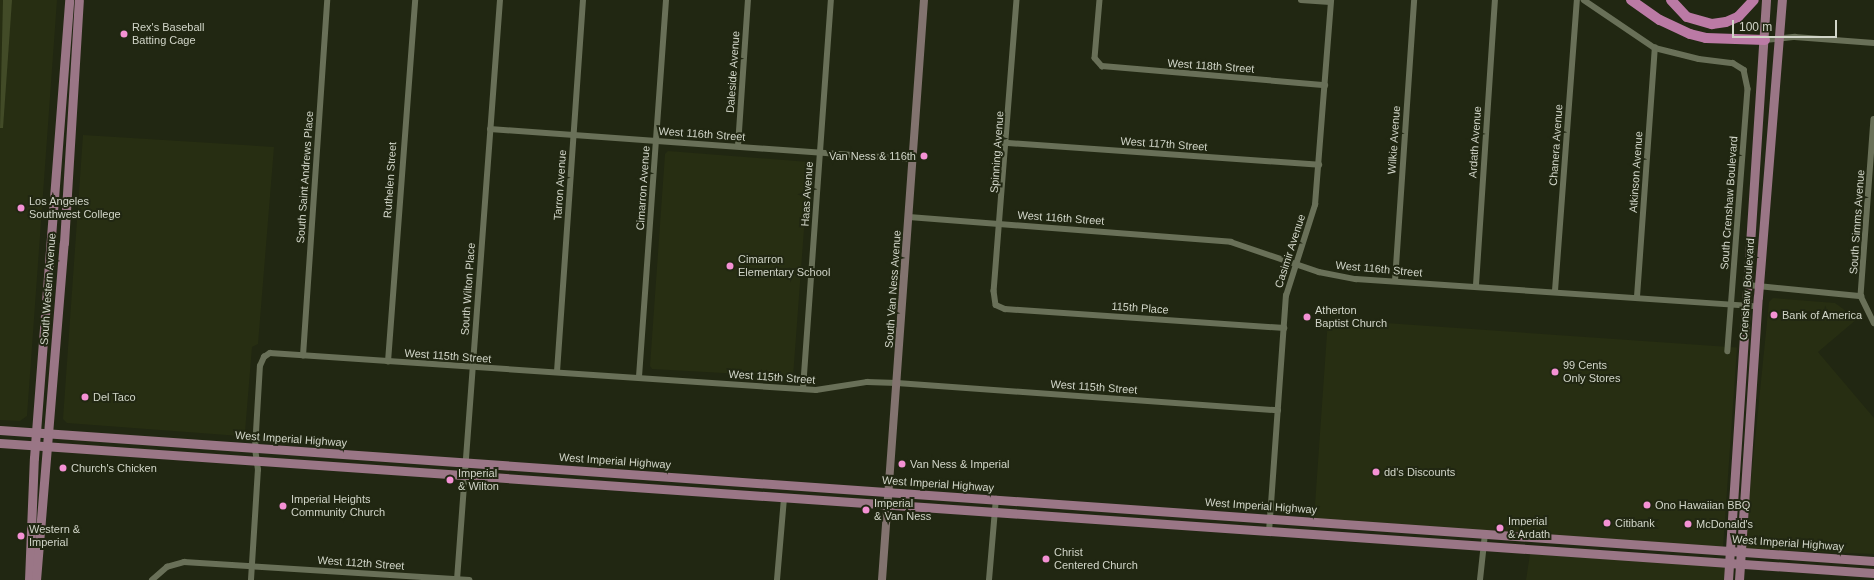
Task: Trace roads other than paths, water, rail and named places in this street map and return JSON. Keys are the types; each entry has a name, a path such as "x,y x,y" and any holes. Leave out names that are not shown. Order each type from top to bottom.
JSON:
{"highway":[{"path":"1631,0 1660,20 1690,34 1706,38 1765,40"},
{"path":"1671,0 1687,16 1712,24 1726,22 1738,17 1754,0"}],"main road":[{"name":"South Western Avenue","path":"28,580 35,446 69,0"},
{"name":"South Western Avenue","path":"36,580 79,0"},
{"name":"South Van Ness Avenue","path":"882,580 890,492 924,0"},
{"name":"Crenshaw Boulevard","path":"1728,580 1765,40 1766,0"},
{"name":"Crenshaw Boulevard","path":"1739,580 1757,306 1782,0"},
{"name":"West Imperial Highway","path":"0,430 1874,561"},
{"path":"0,444 258,463 1874,573"},
{"path":"1828,570 1838,566 1874,566"}],"street":[{"name":"South Saint Andrews Place","path":"303,356 327,0"},
{"name":"Ruthelen Street","path":"388,362 415,0"},
{"name":"South Wilton Place","path":"457,580 500,0"},
{"name":"Tarron Avenue","path":"557,372 583,0"},
{"name":"Cimarron Avenue","path":"639,377 666,0"},
{"name":"Daleside Avenue","path":"738,146 748,0"},
{"name":"Haas Avenue","path":"803,389 831,0"},
{"name":"Spinning Avenue","path":"996,305 994,298 1008,143 1018,0"},
{"name":"West 118th Street","path":"1100,0 1095,58 1097,63 1109,69 1325,85"},
{"path":"1301,0 1331,1"},
{"name":"Wilkie Avenue","path":"1395,281 1414,0"},
{"name":"Ardath Avenue","path":"1476,285 1495,0"},
{"name":"Chanera Avenue","path":"1555,291 1577,0"},
{"path":"1584,0 1655,48"},
{"name":"Casimir Avenue","path":"1269,532 1284,328 1289,282 1316,205 1331,1"},
{"path":"1765,40 1779,37 1874,43"},
{"name":"South Crenshaw Boulevard","path":"1655,48 1699,60 1733,63 1744,70 1748,89 1728,351"},
{"name":"Atkinson Avenue","path":"1637,297 1655,48"},
{"name":"South Simms Avenue","path":"1874,119 1862,296 1874,323"},
{"name":"West 116th Street","path":"490,129 913,159"},
{"name":"West 117th Street","path":"1008,143 1319,165"},
{"name":"West 116th Street","path":"909,217 1231,242 1338,276 1757,306"},
{"path":"1748,285 1862,296"},
{"name":"115th Place","path":"996,305 1005,309 1284,328"},
{"name":"West 115th Street","path":"255,449 260,366 264,356 270,354 473,368 639,377 803,389 826,390 866,382 897,383 1278,410"},
{"path":"251,580 258,463 255,449"},
{"path":"777,580 784,498"},
{"path":"989,580 996,499"},
{"path":"1480,580 1485,534"},
{"name":"West 112th Street","path":"152,580 167,567 184,562 251,565 364,577 470,580"}],"place":[{"name":"Rex's Baseball Batting Cage","path":"124,34"},
{"name":"Van Ness & 116th","path":"924,156"},
{"name":"Los Angeles Southwest College","path":"21,208"},
{"name":"Cimarron Elementary School","path":"730,266"},
{"name":"Bank of America","path":"1774,315"},
{"name":"Atherton Baptist Church","path":"1307,317"},
{"name":"99 Cents Only Stores","path":"1555,372"},
{"name":"Del Taco","path":"85,397"},
{"name":"Van Ness & Imperial","path":"902,464"},
{"name":"Church's Chicken","path":"63,468"},
{"name":"dd's Discounts","path":"1376,472"},
{"name":"Imperial & Wilton","path":"450,480"},
{"name":"Ono Hawaiian BBQ","path":"1647,505"},
{"name":"Imperial Heights Community Church","path":"283,506"},
{"name":"Imperial & Van Ness","path":"866,510"},
{"name":"Citibank","path":"1607,523"},
{"name":"McDonald's","path":"1688,524"},
{"name":"Imperial & Ardath","path":"1500,528"},
{"name":"Western & Imperial","path":"21,536"},
{"name":"Christ Centered Church","path":"1046,559"}]}
